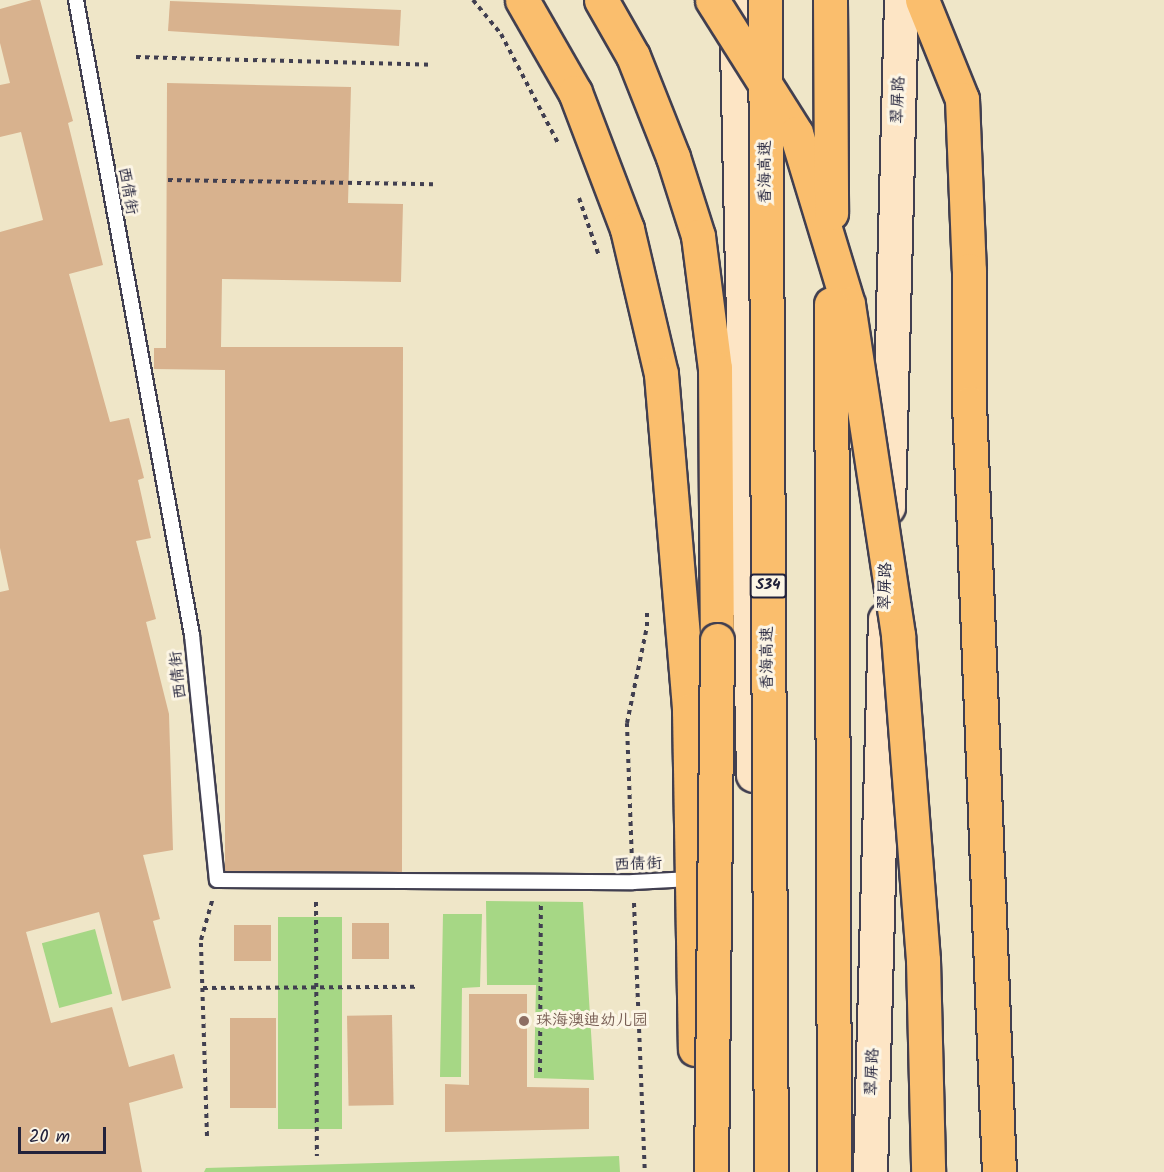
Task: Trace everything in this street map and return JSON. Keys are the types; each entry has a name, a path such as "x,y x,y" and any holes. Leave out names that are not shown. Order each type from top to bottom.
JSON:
{"highway":[{"path":"522,0 575,93 627,229 661,374 689,710 695,1049"},
{"path":"601,0 633,56 673,157 698,236 714,368 717,640 713,1172"},
{"path":"712,0 796,133 848,304 898,635 922,960 928,1172"},
{"name":"香海高速","path":"765,0 771,1172"},
{"path":"830,0 834,1172"},
{"path":"922,0 962,99 999,1172"}],"main road":[{"path":"736,0 750,577 758,1172"},
{"name":"翠屏路","path":"870,1172 901,0"},
{"path":"695,1049 713,1172"}],"lane":[{"name":"西倩街","path":"76,0 192,635 217,880 633,882 692,879"}],"path":[{"path":"473,0 501,34 563,153"},
{"path":"136,57 433,65"},
{"path":"168,180 433,184"},
{"path":"578,196 600,261"},
{"path":"645,1172 627,723 647,626 646,603"},
{"path":"207,1136 201,940 217,880"},
{"path":"316,881 317,1156"},
{"path":"540,1072 541,882"},
{"path":"202,988 418,987"}],"green space":[{"path":"486,901 583,902 594,1080 534,1078 536,985 487,985"},
{"path":"443,914 482,914 480,987 462,988 461,1077 440,1077"},
{"path":"278,917 342,917 342,1129 278,1129"},
{"path":"95,929 112,994 59,1008 42,943"},
{"path":"619,1156 620,1172 204,1172 206,1168"}],"building":[{"path":"40,0 73,121 68,123 103,265 69,274 110,422 129,418 144,478 138,480 151,538 136,541 156,619 146,622 169,714 173,850 143,855 160,919 153,921 171,988 122,1001 99,912 26,932 51,1023 112,1007 129,1067 174,1054 183,1088 129,1103 142,1172 0,1172 0,592 9,590 0,548 0,232 43,220 21,132 0,137 0,85 10,83 0,43 0,9"},
{"path":"170,1 401,10 399,46 168,31"},
{"path":"167,83 351,87 348,203 403,204 401,282 222,279 221,347 403,347 402,872 225,871 225,370 154,369 154,348 166,348"},
{"path":"352,923 389,923 389,959 352,959"},
{"path":"234,925 271,925 271,961 234,961"},
{"path":"469,994 527,994 527,1087 589,1088 589,1129 445,1132 445,1084 469,1085"},
{"path":"392,1015 394,1105 349,1106 347,1016"},
{"path":"230,1018 276,1018 276,1108 230,1108"}],"place":[{"name":"珠海澳迪幼儿园","path":"524,1021"}]}
